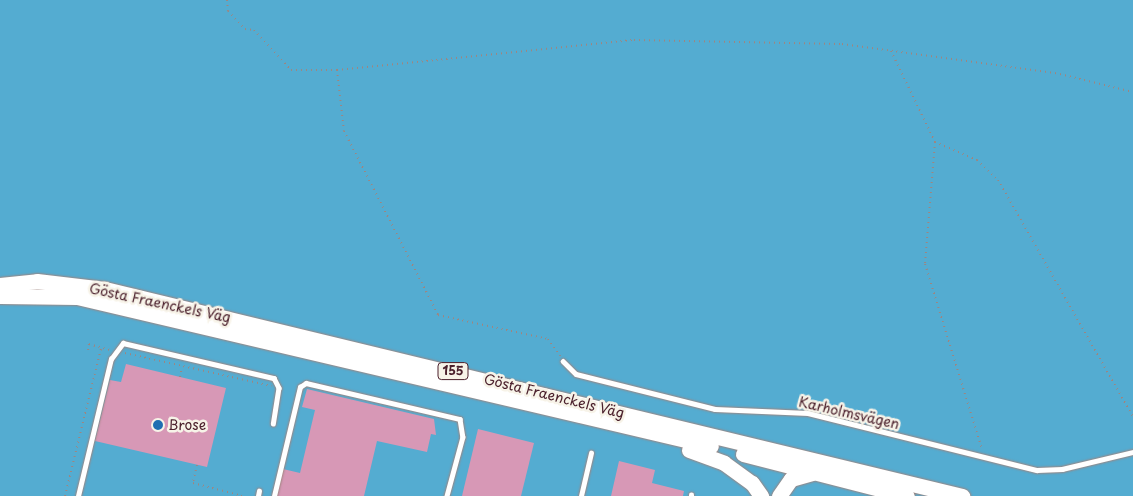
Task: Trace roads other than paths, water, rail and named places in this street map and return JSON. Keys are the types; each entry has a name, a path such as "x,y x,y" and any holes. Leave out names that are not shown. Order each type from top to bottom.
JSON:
{"main road":[{"name":"Gösta Fraenckels Väg","path":"0,274 28,281 105,289 962,496"},
{"name":"Gösta Fraenckels Väg","path":"0,285 28,281"},
{"name":"Gösta Fraenckels Väg","path":"0,296 77,297 907,496"},
{"path":"631,429 724,463 752,483 761,496"},
{"path":"779,496 790,479 815,473"}],"lane":[{"path":"78,496 114,351 132,342 274,378 279,388 274,424"},
{"name":"Karholmsvägen","path":"563,361 576,374 715,409 808,413 1045,471 1133,452"},
{"path":"274,496 300,387 306,383 460,419 463,437 447,496"},
{"path":"581,496 591,453"}],"water":[{"path":"0,0 1133,0 1133,496 0,496"}],"place":[{"name":"Brose","path":"158,425"}]}
